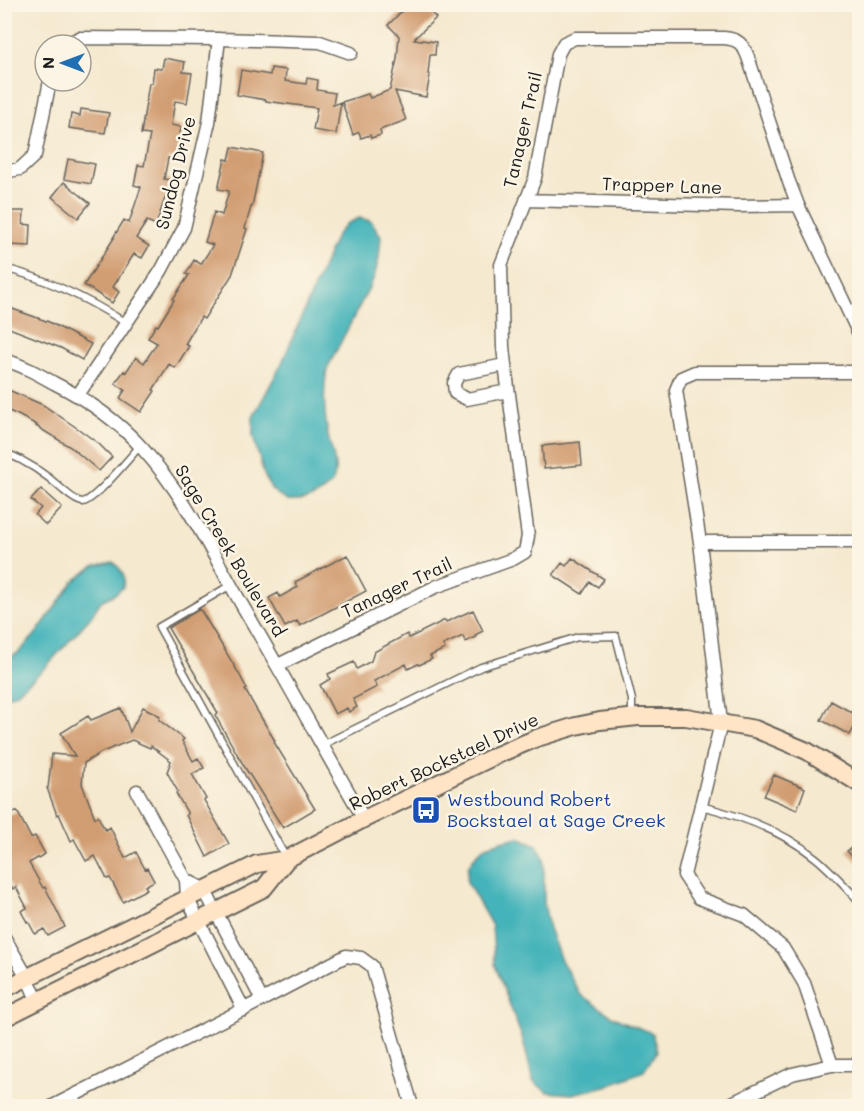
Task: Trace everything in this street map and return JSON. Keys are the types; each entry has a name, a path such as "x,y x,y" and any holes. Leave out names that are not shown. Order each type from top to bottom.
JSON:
{"street":[{"path":"93,38 320,42 351,53"},
{"name":"Tanager Trail","path":"278,665 435,587 513,559 525,552 528,536 503,347 501,265 535,178 558,54 564,43 575,38 732,38 740,42 798,205 860,336"},
{"name":"Sundog Drive","path":"78,395 161,271 184,228 209,122 219,39"},
{"path":"4,172 20,169 35,155 48,93"},
{"name":"Trapper Lane","path":"526,200 738,206 798,205"},
{"name":"Sage Creek Boulevard","path":"4,360 18,364 78,395 116,424 158,466 179,496 278,665 364,819"},
{"path":"505,364 459,374 454,383 454,393 466,399 508,391"},
{"path":"831,1065 804,983 783,948 744,915 699,898 684,875 721,723 700,542 676,390 681,378 695,372 856,372 860,368"},
{"path":"700,542 860,542"},
{"name":"Robert Bockstael Drive","path":"4,989 257,864 287,860 364,819 499,754 537,738 576,726 632,717 686,717 755,729 807,751 858,780"},
{"path":"137,791 186,880 187,898 244,1010"},
{"name":"Robert Bockstael Drive","path":"4,1018 264,888 287,860"},
{"path":"186,880 204,890 262,1000"},
{"path":"4,938 27,977 38,1002"},
{"path":"57,1106 346,956 361,957 372,966 412,1107"},
{"path":"726,1107 792,1074 831,1065 860,1065"}],"lane":[{"path":"4,268 50,282 126,323"},
{"path":"4,452 45,474 68,494 83,502 94,497 140,446"},
{"path":"231,585 159,627 287,860"},
{"path":"322,745 481,667 578,638 616,636 632,700 632,717"},
{"path":"701,806 756,823 787,839 814,857 836,876 860,902"}],"water":[{"path":"359,218 371,221 381,236 379,258 374,278 327,369 324,392 325,415 335,462 335,475 333,482 318,495 298,501 287,501 272,490 264,475 253,436 253,417 281,365 336,236 346,224"},
{"path":"113,562 122,573 123,587 101,601 90,618 44,669 16,693 5,697 5,660 18,653 35,635 73,582 94,566"},
{"path":"519,837 537,845 544,858 544,903 549,928 560,958 580,994 615,1018 652,1033 657,1051 644,1071 606,1086 572,1094 547,1092 533,1081 523,1040 495,965 492,926 467,882 468,866 486,846"}],"building":[{"path":"409,4 423,4 436,18 414,39 436,42 435,55 430,55 428,74 430,75 426,97 395,91 406,120 380,130 381,135 371,138 370,135 361,138 359,132 353,135 342,102 368,94 370,98 390,90 397,59 399,36 388,25"},
{"path":"164,58 185,62 183,72 192,73 187,103 175,101 171,125 181,127 176,160 168,158 164,179 171,180 169,193 167,192 156,225 147,221 136,238 149,246 142,258 134,254 113,287 119,292 112,303 84,285 124,220 129,223 141,187 134,185 138,165 144,166 150,135 141,134 149,83 152,83 154,68 162,69"},
{"path":"271,68 286,70 285,81 306,84 307,78 318,80 317,90 335,93 333,105 341,102 336,134 313,130 317,108 237,95 241,70 270,75"},
{"path":"81,109 109,113 105,133 69,128 71,114 80,116"},
{"path":"232,147 263,153 252,207 245,228 247,229 232,275 204,319 201,317 185,344 189,346 175,368 169,364 141,412 120,398 125,390 115,383 136,357 144,363 157,343 148,338 156,325 158,326 189,275 186,274 194,260 201,264 213,245 205,242 214,212 222,215 229,191 218,189 225,159 229,160"},
{"path":"68,159 95,164 91,184 64,179"},
{"path":"64,182 90,203 78,218 52,197"},
{"path":"11,211 24,211 23,224 31,225 30,246 9,245"},
{"path":"4,306 49,322 91,344 82,360 61,348 4,326"},
{"path":"4,388 43,405 99,444 112,457 99,471 72,448 37,425 4,409"},
{"path":"580,442 582,465 544,469 542,446"},
{"path":"41,489 62,508 46,525 35,515 41,508 31,500"},
{"path":"347,555 366,591 300,626 297,621 285,627 269,598 278,593 280,597 298,587 295,582"},
{"path":"572,558 604,579 598,587 590,582 582,594 553,575 562,563 566,566"},
{"path":"200,609 238,672 247,689 245,690 274,742 315,809 283,828 244,766 215,715 218,713 168,628"},
{"path":"473,610 483,631 475,635 476,637 465,642 463,636 443,645 445,649 430,656 432,659 408,669 406,664 374,681 377,687 353,699 357,707 349,712 347,708 335,714 320,685 330,679 328,674 354,662 357,669 371,661 374,652 407,634 409,638 445,620 446,622"},
{"path":"831,701 860,717 850,735 821,720"},
{"path":"143,707 160,716 159,720 184,739 182,741 193,761 198,758 204,768 192,774 229,844 207,857 167,772 171,761 151,746 150,748 132,740 102,752 84,763 82,784 95,818 98,816 105,830 110,827 125,858 136,852 154,881 145,886 147,889 123,902 95,856 86,861 74,839 71,841 59,814 57,815 47,788 52,754 75,756 61,733 88,716 91,720 121,708 130,732"},
{"path":"774,775 805,788 797,810 764,796"},
{"path":"17,811 31,838 35,836 45,854 29,863 43,888 45,887 65,927 48,936 44,929 35,934 27,922 21,911 27,908 16,887 13,889 7,879 9,878 4,868 4,818"},
{"path":"860,841 860,865 847,851"}],"place":[{"name":"Westbound Robert Bockstael at Sage Creek","path":"426,810"}]}
